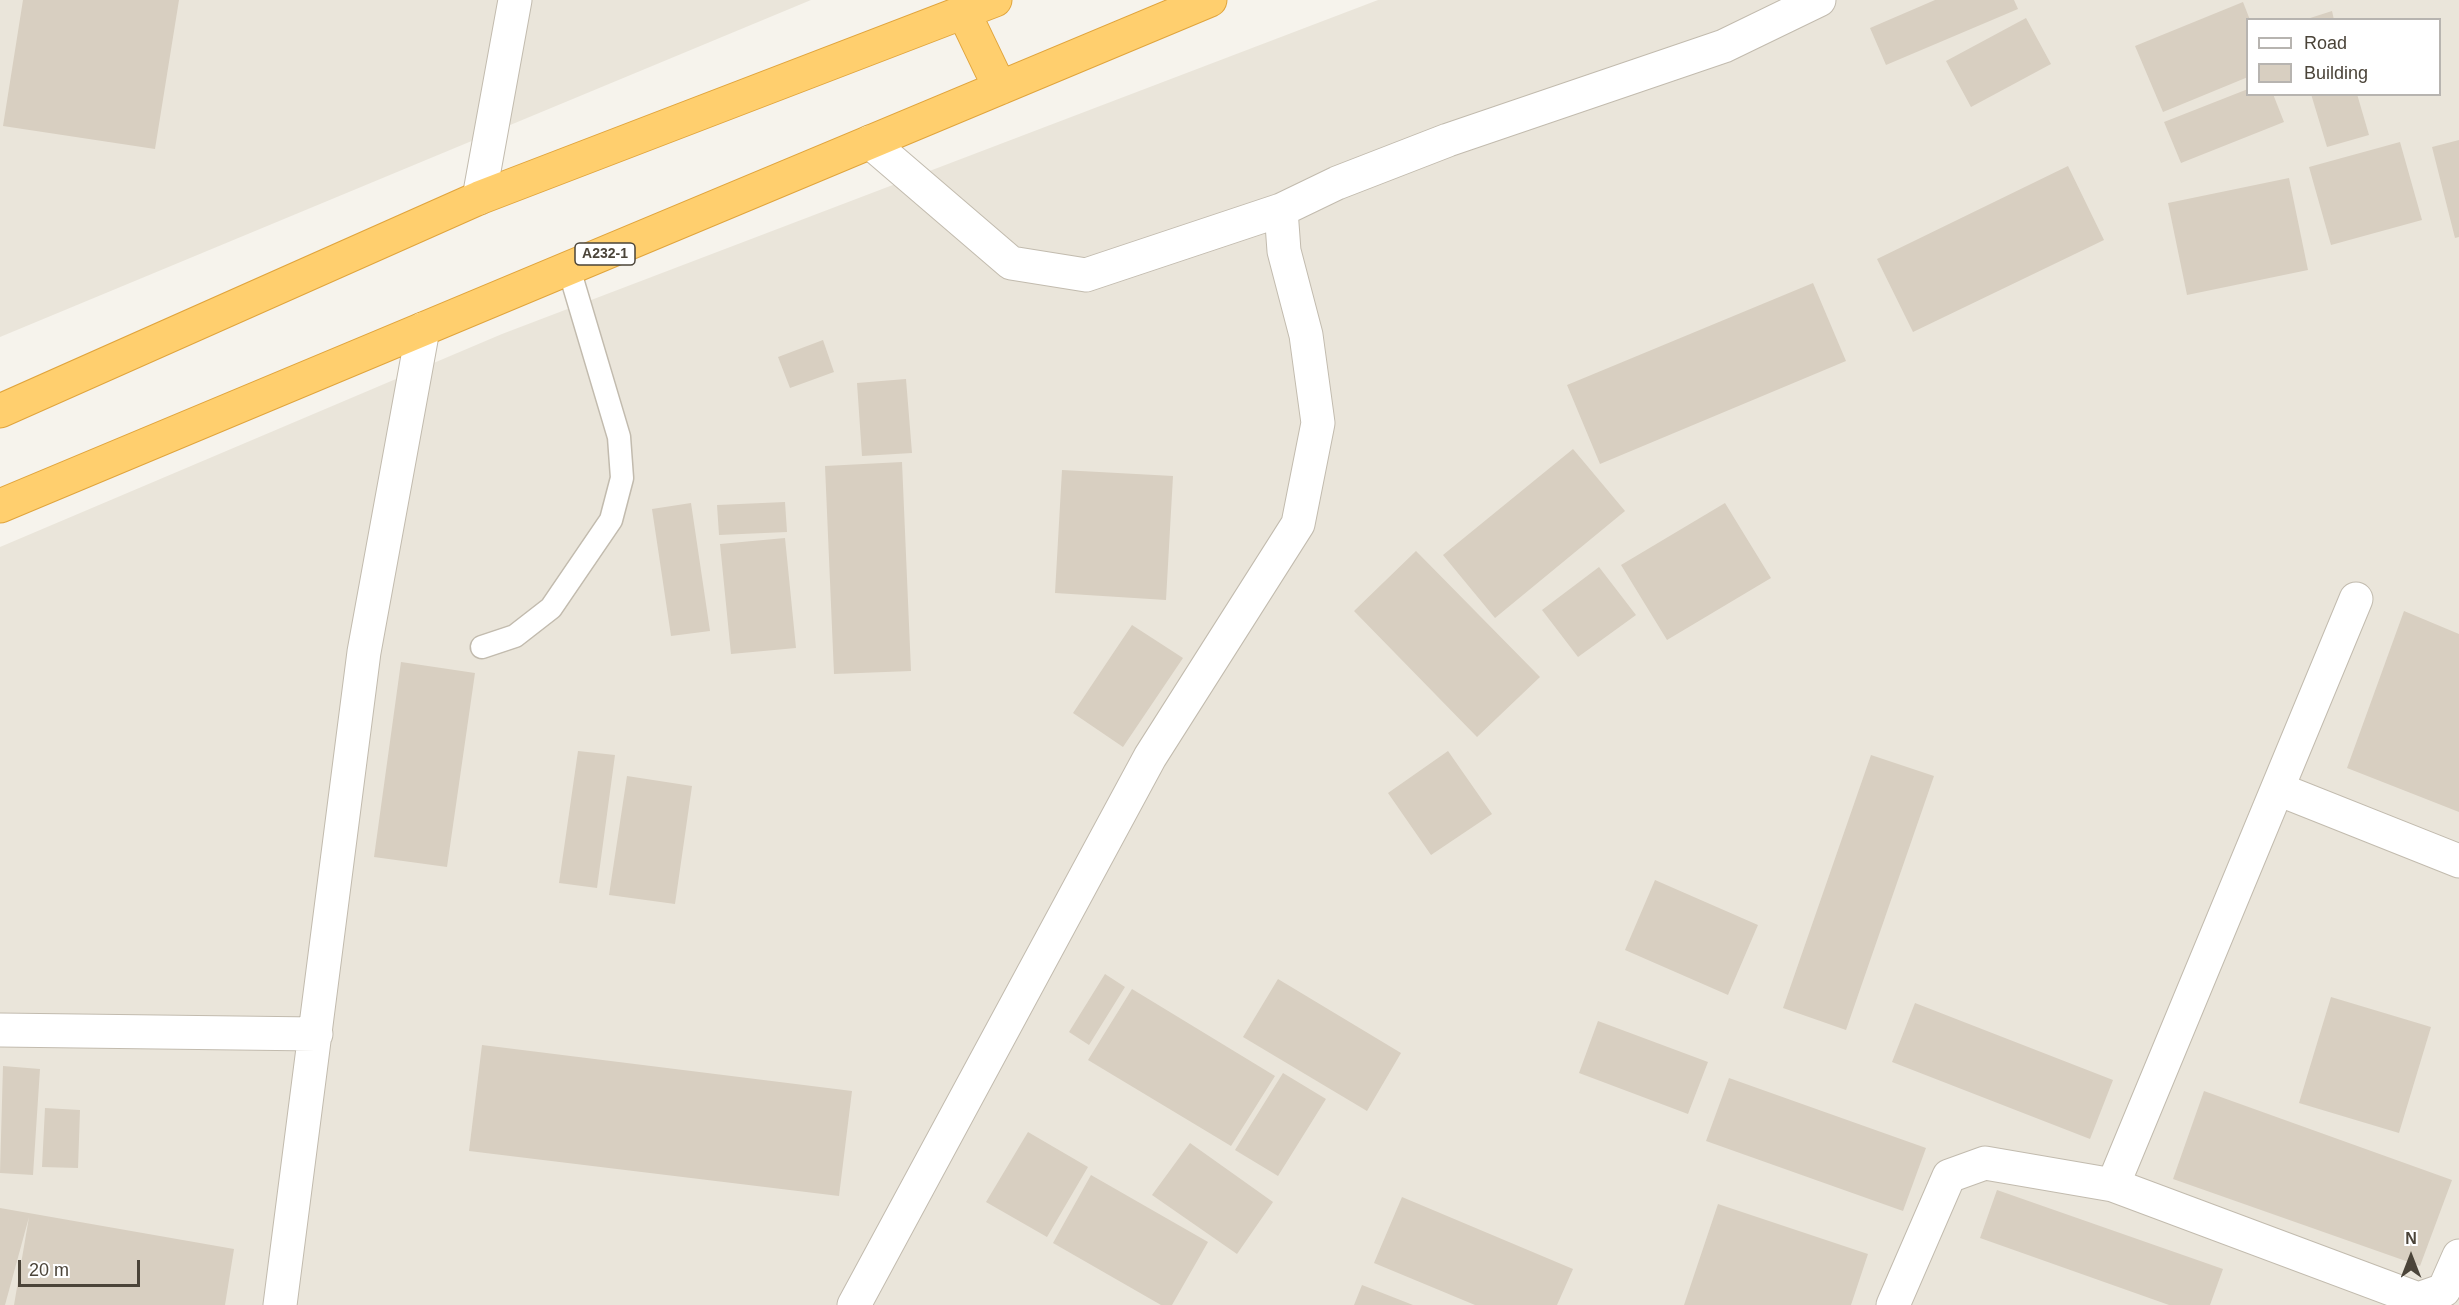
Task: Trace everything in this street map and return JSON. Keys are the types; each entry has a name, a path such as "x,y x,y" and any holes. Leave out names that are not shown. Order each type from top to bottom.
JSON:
{"highway":[{"path":"0,411 479,198 995,0"},
{"name":"A232-1","path":"0,506 1210,0"},
{"path":"964,13 1000,88"}],"street":[{"path":"479,198 515,0"},
{"path":"870,142 1011,263 1086,275 1281,210 1337,183 1448,140 1724,46 1819,0"},
{"path":"854,1305 1150,757 1298,524 1318,423 1306,335 1284,251 1281,210"},
{"path":"280,1305 364,652 423,329"},
{"path":"2113,1185 2356,599"},
{"path":"2278,789 2459,861"},
{"path":"0,1030 316,1034"},
{"path":"1893,1305 1949,1176 1985,1163 2113,1185 2418,1299 2444,1290 2459,1256"}],"lane":[{"path":"482,647 516,636 551,608 611,519 622,478 619,437 569,269"}],"shaded area":[{"path":"0,0 811,0 0,337"},
{"path":"1378,0 2459,0 2459,1305 0,1305 0,547 502,334"}],"building":[{"path":"23,0 179,0 155,149 3,126"},
{"path":"1935,0 2014,0 2018,9 1886,65 1870,28"},
{"path":"2243,2 2249,18 2246,18 2246,78 2163,112 2135,46"},
{"path":"2332,11 2334,18 2310,18"},
{"path":"2026,18 2051,64 1971,107 1946,61"},
{"path":"2246,90 2246,96 2274,96 2284,122 2181,163 2164,122"},
{"path":"2312,96 2358,96 2369,135 2327,147"},
{"path":"2459,140 2459,237 2455,238 2432,147"},
{"path":"2400,142 2422,220 2331,245 2309,167"},
{"path":"2068,166 2104,240 1913,332 1877,259"},
{"path":"2289,178 2308,270 2187,295 2168,203"},
{"path":"1813,283 1846,361 1600,464 1567,385"},
{"path":"823,340 834,372 790,388 778,357"},
{"path":"906,379 912,453 862,456 857,383"},
{"path":"1573,449 1625,511 1495,618 1443,555"},
{"path":"902,462 911,671 834,674 825,466"},
{"path":"1062,470 1173,476 1166,600 1055,593"},
{"path":"785,502 787,532 719,535 717,505"},
{"path":"691,503 710,631 671,636 652,509"},
{"path":"1725,503 1771,578 1667,640 1621,565"},
{"path":"785,538 796,648 731,654 720,544"},
{"path":"1416,551 1540,677 1477,737 1354,611"},
{"path":"1599,567 1636,615 1578,657 1542,610"},
{"path":"2404,611 2459,634 2459,812 2347,768"},
{"path":"1132,625 1183,658 1123,747 1073,713"},
{"path":"401,662 475,673 447,867 374,857"},
{"path":"578,751 615,755 597,888 559,883"},
{"path":"1448,751 1492,814 1431,855 1388,793"},
{"path":"1871,755 1934,776 1846,1030 1783,1008"},
{"path":"627,776 692,786 675,904 609,895"},
{"path":"1655,880 1758,925 1728,995 1625,950"},
{"path":"1105,974 1125,987 1089,1045 1069,1032"},
{"path":"1278,979 1401,1053 1367,1111 1243,1037"},
{"path":"1132,989 1275,1076 1231,1146 1088,1060"},
{"path":"2331,997 2431,1027 2399,1133 2299,1103"},
{"path":"1915,1003 2113,1080 2090,1139 1892,1062"},
{"path":"1598,1021 1708,1062 1688,1114 1579,1073"},
{"path":"482,1045 852,1091 839,1196 469,1151"},
{"path":"3,1066 40,1069 33,1175 0,1173"},
{"path":"1283,1073 1326,1099 1278,1176 1235,1150"},
{"path":"1729,1078 1926,1148 1903,1211 1706,1141"},
{"path":"2204,1091 2452,1180 2420,1266 2173,1179"},
{"path":"45,1108 80,1110 78,1168 42,1167"},
{"path":"1028,1132 1088,1167 1047,1237 986,1202"},
{"path":"1190,1143 1273,1202 1237,1254 1152,1195"},
{"path":"1091,1175 1208,1242 1172,1305 1161,1305 1053,1243"},
{"path":"1997,1190 2223,1269 2210,1305 2169,1305 1980,1238"},
{"path":"1402,1197 1573,1269 1557,1305 1475,1305 1374,1263"},
{"path":"1718,1204 1868,1254 1851,1305 1684,1305"},
{"path":"0,1208 234,1249 225,1305 14,1305 29,1217 5,1305 0,1305"},
{"path":"1362,1285 1413,1305 1354,1305"}]}
